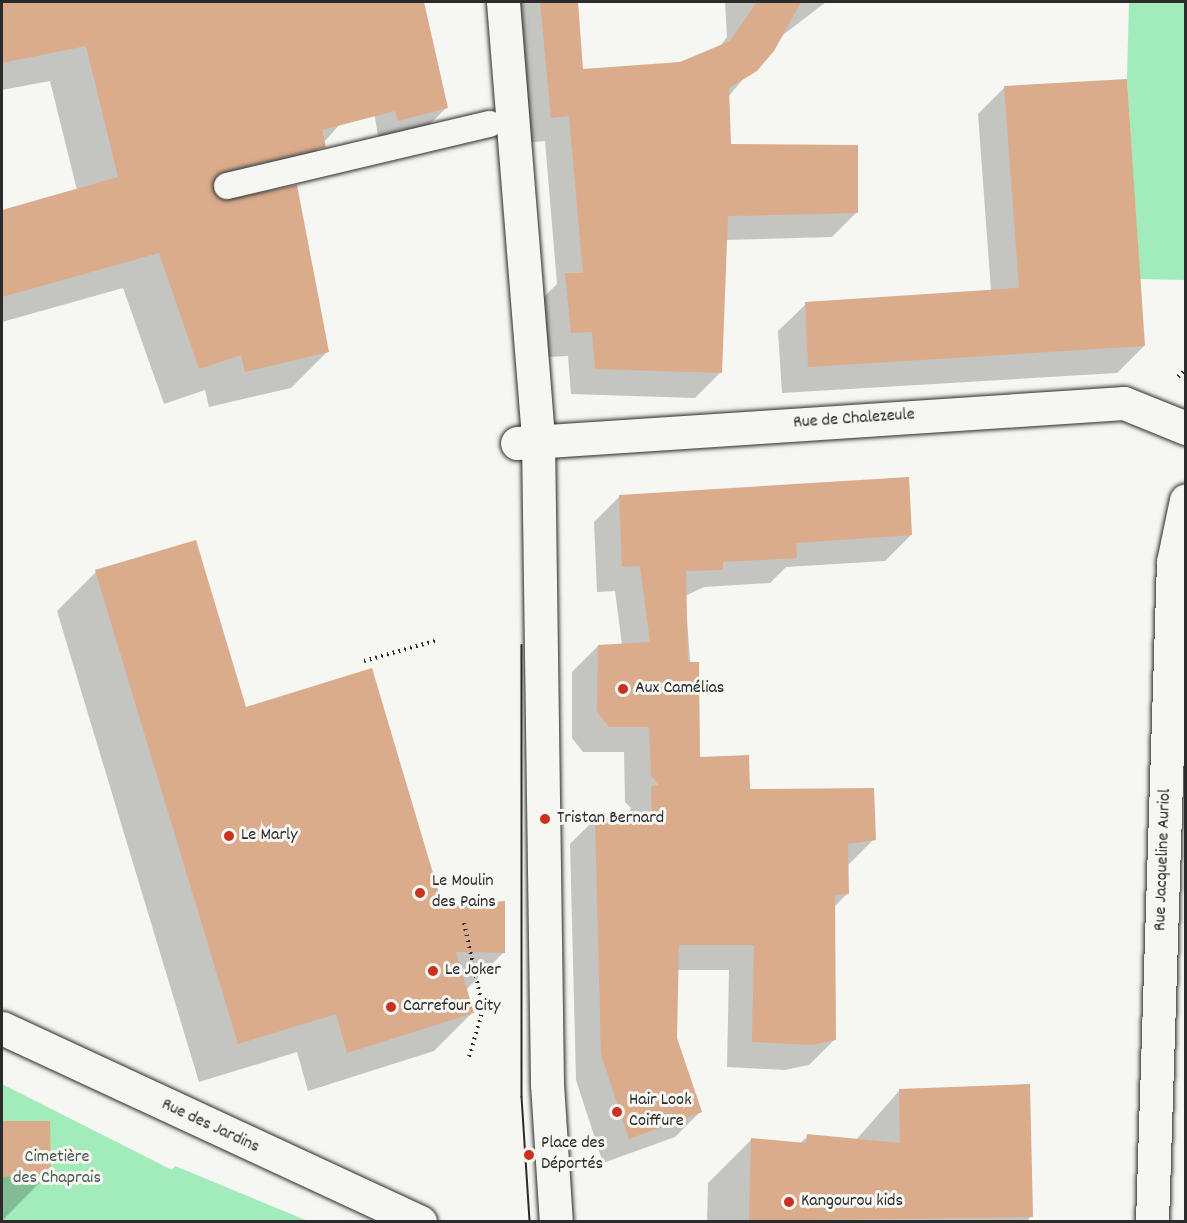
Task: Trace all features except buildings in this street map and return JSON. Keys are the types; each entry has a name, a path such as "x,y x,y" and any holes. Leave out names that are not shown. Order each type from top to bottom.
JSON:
{"street":[{"path":"480,2 490,124 528,441"},
{"path":"504,2 528,441 547,1083 556,1221"},
{"name":"Rue de Chalezeule","path":"528,441 1124,403 1185,428"},
{"name":"Rue Jacqueline Auriol","path":"1152,1221 1173,562 1185,500"},
{"name":"Rue des Jardins","path":"2,1028 420,1221"}],"lane":[{"path":"227,186 490,124"}],"path":[{"path":"1178,377 1185,369"},
{"path":"364,662 438,639"},
{"path":"464,923 483,1009 469,1057"}],"green space":[{"path":"1129,2 1185,2 1185,280 1140,279 1127,79"},
{"name":"Cimetière des Chaprais","path":"2,1084 172,1170 175,1166 308,1221 2,1221"}],"tram line":[{"path":"522,645 522,1097 530,1222"}],"place":[{"name":"Aux Camélias","path":"623,689"},
{"name":"Tristan Bernard","path":"545,819"},
{"name":"Le Marly","path":"229,836"},
{"name":"Le Moulin des Pains","path":"420,893"},
{"name":"Le Joker","path":"433,971"},
{"name":"Carrefour City","path":"391,1007"},
{"name":"Hair Look Coiffure","path":"617,1112"},
{"name":"Place des Déportés","path":"529,1155"},
{"name":"Kangourou kids","path":"789,1202"}]}
